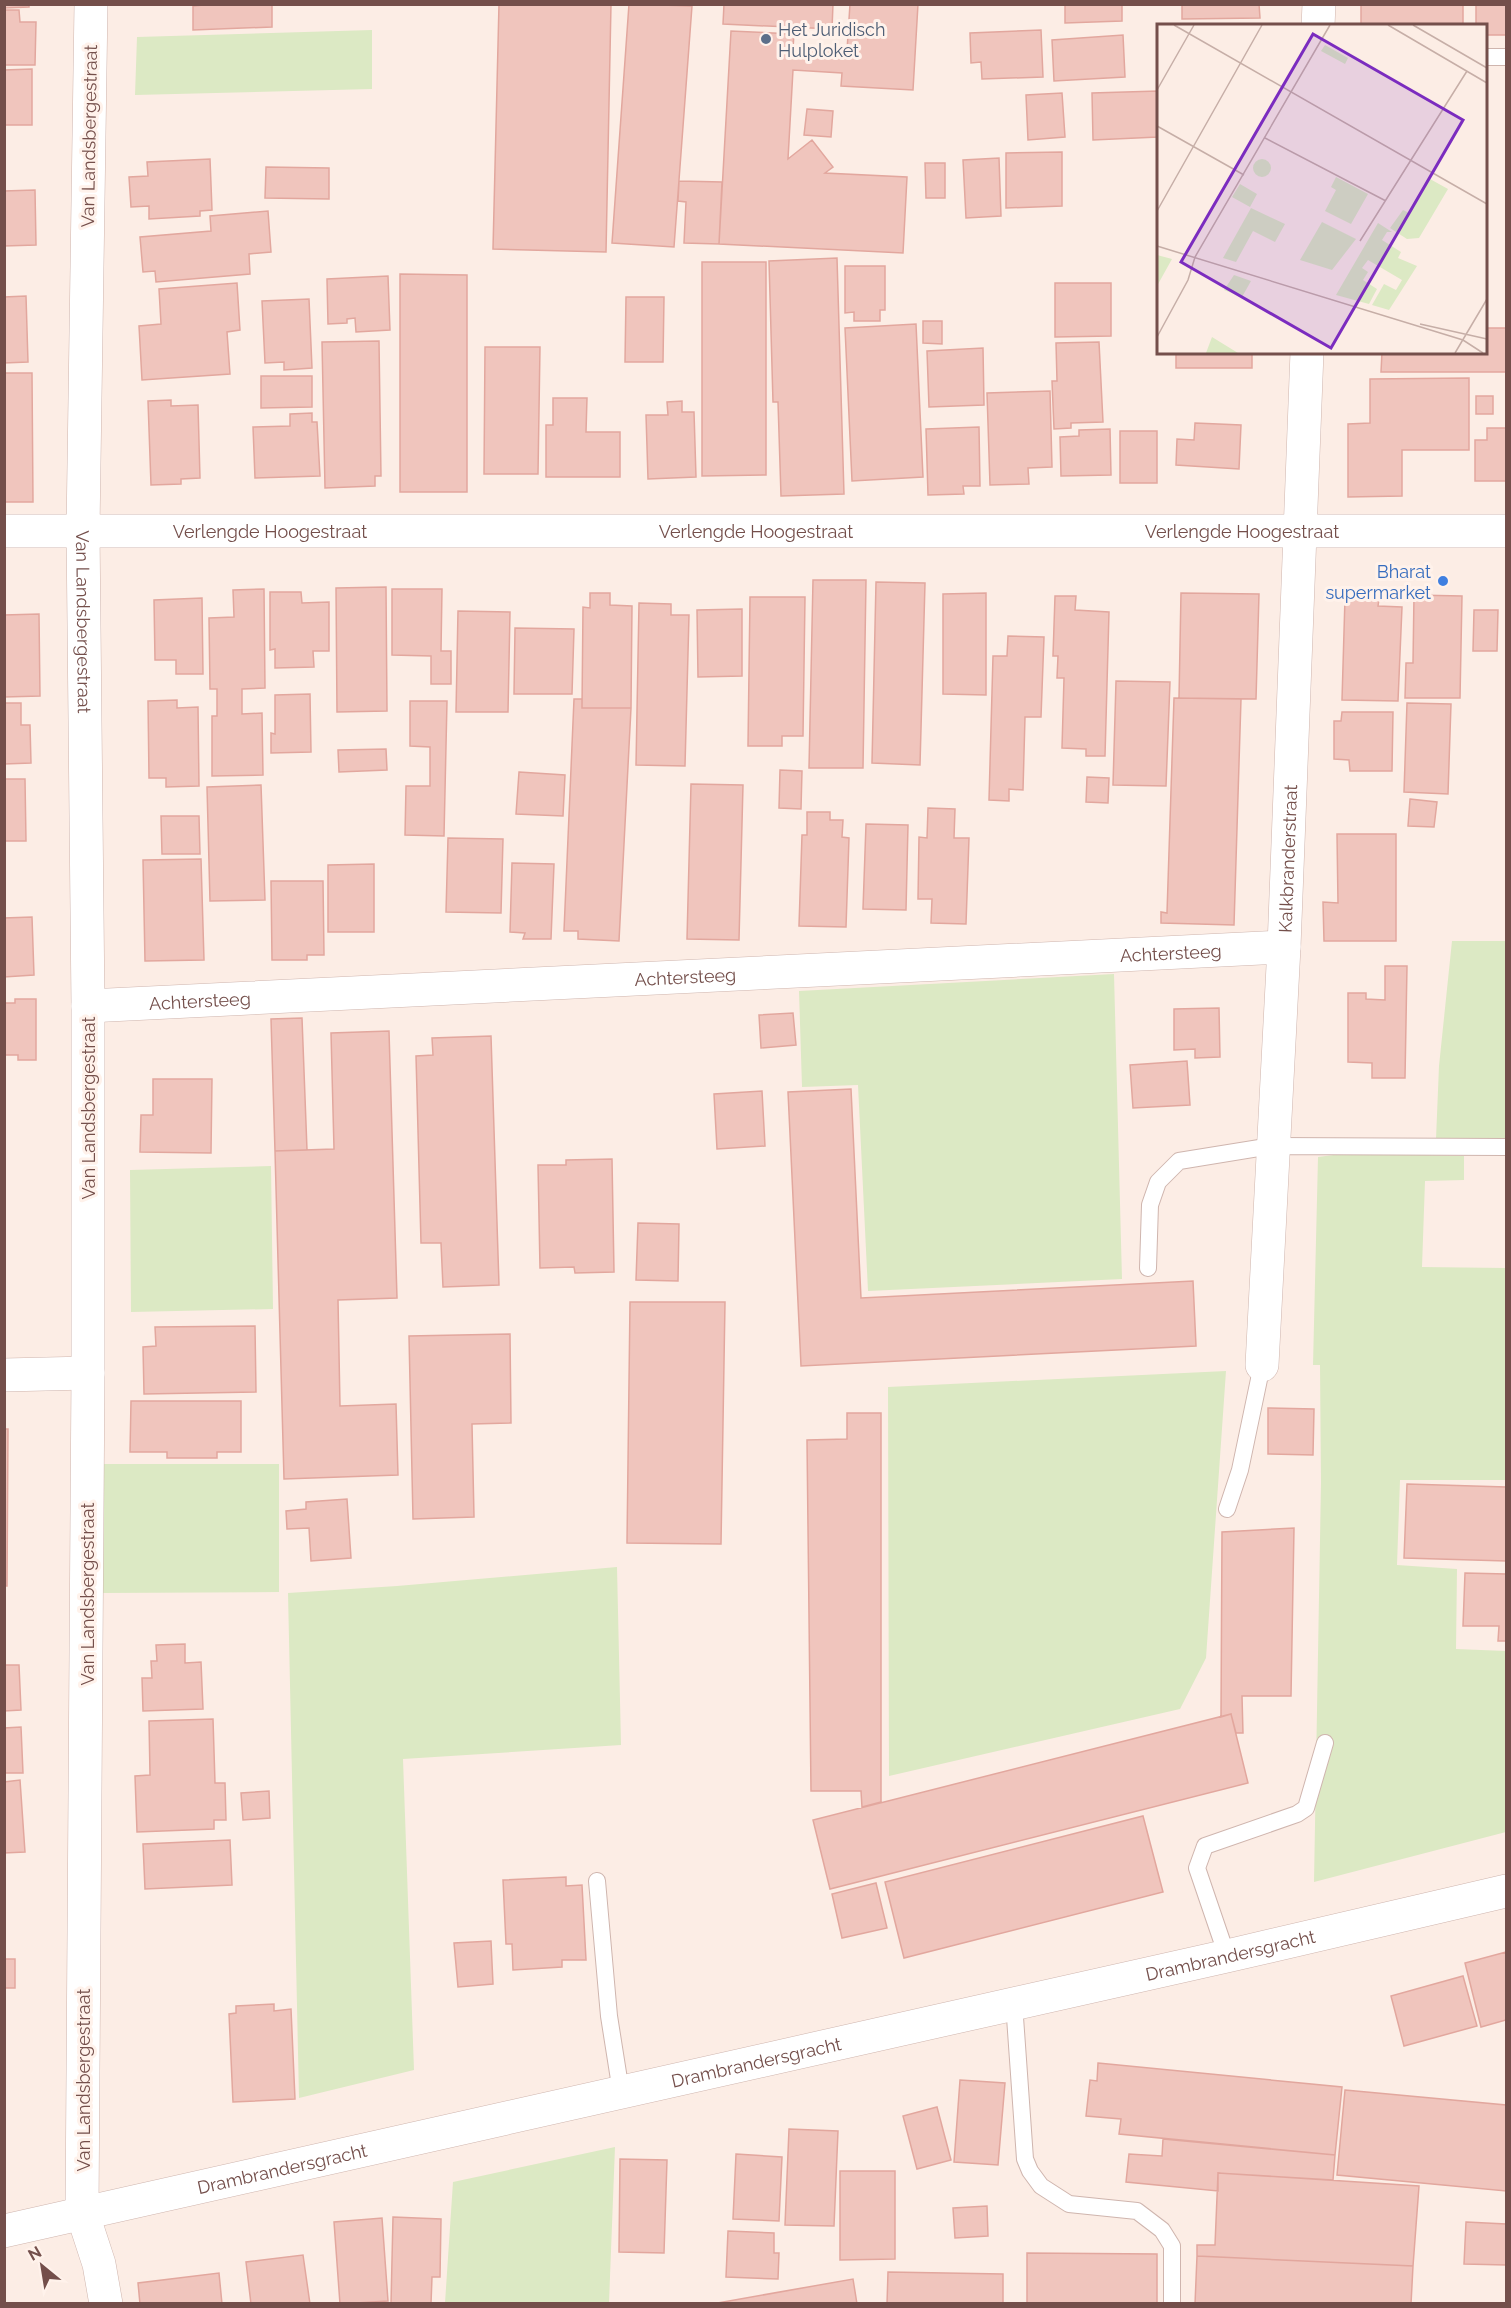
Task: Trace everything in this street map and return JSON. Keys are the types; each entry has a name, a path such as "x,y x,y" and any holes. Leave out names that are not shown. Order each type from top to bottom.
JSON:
{"street":[{"name":"Van Landsbergestraat","path":"91,4 83,530 88,1006 88,1373 82,2212 99,2264 106,2304"},
{"path":"1318,24 1319,4"},
{"name":"Kalkbranderstraat","path":"1262,1365 1284,947 1307,354"},
{"name":"Verlengde Hoogestraat","path":"4,531 1506,531"},
{"name":"Achtersteeg","path":"88,1006 1284,947"},
{"path":"4,1375 88,1373"},
{"name":"Drambrandersgracht","path":"4,2231 1506,1891"}],"lane":[{"path":"1487,57 1506,57"},
{"path":"1148,1269 1150,1204 1158,1182 1179,1161 1272,1146 1506,1147"},
{"path":"1227,1509 1240,1470 1262,1365"},
{"path":"1227,1956 1197,1868 1201,1852 1205,1846 1297,1814 1305,1808 1325,1743"},
{"path":"597,1881 609,2016 621,2092"},
{"path":"1014,2003 1025,2159 1030,2171 1041,2186 1069,2204 1137,2211 1162,2229 1172,2246 1172,2304"}],"green space":[{"path":"372,30 372,89 135,95 137,37"},
{"path":"1452,941 1506,941 1506,1141 1436,1139 1439,1066"},
{"path":"1114,974 1122,1279 868,1291 858,1085 802,1087 799,991"},
{"path":"1349,1153 1464,1156 1464,1180 1425,1181 1422,1267 1506,1268 1506,1480 1400,1480 1397,1565 1457,1569 1456,1649 1506,1651 1506,1832 1314,1882 1321,1483 1320,1365 1313,1365 1318,1157"},
{"path":"271,1166 273,1309 131,1312 130,1170"},
{"path":"1226,1371 1206,1658 1180,1709 889,1776 888,1387"},
{"path":"103,1464 279,1464 279,1592 102,1593"},
{"path":"617,1567 621,1745 403,1759 414,2070 299,2098 288,1593"},
{"path":"615,2147 609,2303 445,2303 453,2182"}],"building":[{"path":"4,4 29,4 29,7 4,8"},
{"path":"272,4 272,27 193,30 193,6"},
{"path":"499,4 611,4 606,252 493,249"},
{"path":"629,4 692,6 674,247 612,243"},
{"path":"724,4 833,4 832,29 723,24"},
{"path":"850,4 918,4 913,90 841,86 842,73 793,70 788,159 812,140 833,167 825,173 907,177 903,253 719,244 731,31 794,34 793,48 847,50"},
{"path":"1065,4 1122,4 1122,21 1065,23"},
{"path":"1182,4 1259,4 1260,18 1182,19"},
{"path":"1361,4 1463,4 1463,24 1361,24"},
{"path":"1476,4 1506,4 1506,35 1487,35 1487,24 1476,24"},
{"path":"4,10 19,10 20,22 36,22 35,65 4,65"},
{"path":"1041,30 1043,77 982,79 981,62 971,63 970,33"},
{"path":"1123,35 1125,77 1054,81 1052,40"},
{"path":"32,69 32,125 4,125 4,70"},
{"path":"1157,91 1157,137 1093,140 1092,93"},
{"path":"1062,93 1065,137 1028,140 1026,95"},
{"path":"807,109 833,111 831,137 804,135"},
{"path":"1062,152 1062,206 1006,208 1006,153"},
{"path":"999,158 1001,216 966,218 963,160"},
{"path":"210,159 212,210 200,211 200,216 149,219 149,206 131,207 129,177 148,176 147,162"},
{"path":"925,163 945,163 945,198 926,198"},
{"path":"266,167 329,168 329,199 265,198"},
{"path":"679,181 722,182 719,244 684,243 686,202 678,201"},
{"path":"35,190 36,245 4,246 4,191"},
{"path":"268,211 271,252 249,254 250,274 156,282 155,271 143,272 140,237 211,231 210,216"},
{"path":"837,258 844,494 781,496 778,402 773,402 769,261"},
{"path":"702,262 766,262 766,475 702,476"},
{"path":"845,266 885,266 885,310 880,310 880,321 854,321 854,312 845,313"},
{"path":"400,274 467,275 467,492 400,492"},
{"path":"388,276 390,330 356,332 355,318 347,319 347,323 328,324 327,279"},
{"path":"237,283 240,330 227,332 230,374 142,380 139,326 161,324 159,289"},
{"path":"1055,283 1111,283 1111,336 1055,337"},
{"path":"26,296 28,362 4,363 4,297"},
{"path":"626,297 664,297 663,362 625,362"},
{"path":"309,299 312,368 284,370 284,362 265,363 262,301"},
{"path":"923,321 942,321 942,344 923,343"},
{"path":"916,324 923,477 852,481 845,328"},
{"path":"1487,328 1506,328 1506,372 1381,372 1382,354 1487,354"},
{"path":"379,341 381,476 375,476 375,486 325,488 322,342"},
{"path":"1099,342 1103,422 1071,423 1071,428 1054,429 1052,381 1057,381 1056,343"},
{"path":"485,347 540,347 538,474 484,474"},
{"path":"983,348 984,405 929,407 927,351"},
{"path":"1176,354 1252,354 1252,368 1176,368"},
{"path":"4,373 32,373 33,502 4,502"},
{"path":"261,376 312,376 312,407 261,408"},
{"path":"1469,378 1469,450 1402,450 1402,496 1348,497 1348,424 1370,423 1370,379"},
{"path":"1050,391 1052,467 1028,468 1029,484 990,485 987,393"},
{"path":"1476,396 1493,396 1493,414 1476,414"},
{"path":"553,398 587,398 586,432 620,432 620,477 546,477 546,425 553,425"},
{"path":"171,400 171,406 198,405 200,478 181,479 181,484 151,485 148,401"},
{"path":"682,401 682,412 694,412 696,477 648,479 646,415 668,415 667,402"},
{"path":"312,413 312,422 317,422 320,476 255,478 253,427 290,426 290,414"},
{"path":"1195,423 1241,425 1239,469 1176,465 1177,439 1194,440"},
{"path":"979,427 980,486 963,486 964,494 928,495 926,429"},
{"path":"1487,428 1506,428 1506,481 1475,481 1475,440 1487,440"},
{"path":"1110,429 1111,475 1061,476 1060,437 1079,436 1079,430"},
{"path":"1120,431 1157,431 1157,483 1120,483"},
{"path":"813,580 866,580 863,768 809,768"},
{"path":"876,582 925,583 920,765 872,763"},
{"path":"386,587 387,711 337,712 336,588"},
{"path":"264,589 265,688 242,689 242,714 262,713 263,775 212,776 212,716 217,716 217,689 210,689 209,618 234,617 233,590"},
{"path":"392,589 442,589 441,651 451,651 451,684 431,684 431,656 392,655"},
{"path":"270,592 301,592 302,603 329,602 329,651 313,651 314,667 275,668 275,649 270,650"},
{"path":"590,593 610,593 610,605 632,606 631,708 582,708 583,607 590,608"},
{"path":"986,593 986,695 943,694 943,594"},
{"path":"1181,593 1259,594 1256,699 1179,698"},
{"path":"1414,595 1462,596 1460,698 1405,698 1406,663 1413,663"},
{"path":"1055,596 1076,596 1075,610 1109,612 1105,756 1086,756 1086,749 1062,748 1064,678 1057,678 1058,656 1053,656"},
{"path":"750,597 805,597 803,736 782,736 782,746 748,746"},
{"path":"202,598 203,674 176,674 176,660 155,660 154,600"},
{"path":"1345,598 1379,599 1378,606 1402,607 1398,701 1342,700"},
{"path":"639,603 671,604 671,615 689,615 685,766 636,765"},
{"path":"742,609 742,676 698,677 697,610"},
{"path":"1474,610 1498,610 1497,651 1473,651"},
{"path":"458,611 510,612 508,712 456,712"},
{"path":"39,614 40,696 4,697 4,615"},
{"path":"515,628 574,629 572,694 514,694"},
{"path":"1008,636 1044,637 1041,717 1025,717 1023,790 1009,789 1009,801 989,800 993,656 1007,656"},
{"path":"1116,681 1170,682 1166,786 1113,785"},
{"path":"310,694 311,752 271,753 271,733 275,734 275,695"},
{"path":"1174,698 1241,699 1234,925 1161,923 1161,912 1167,913"},
{"path":"574,699 582,699 582,708 631,708 619,941 578,939 578,931 564,931"},
{"path":"177,700 177,708 198,707 199,786 166,787 166,778 149,778 148,701"},
{"path":"410,701 447,701 444,836 405,835 406,786 430,786 430,747 410,746"},
{"path":"4,703 21,703 21,725 30,725 31,763 4,764"},
{"path":"1407,703 1451,704 1448,794 1404,792"},
{"path":"1342,712 1393,712 1392,771 1350,771 1349,760 1334,759 1334,721 1341,721"},
{"path":"386,749 387,770 339,772 338,750"},
{"path":"780,770 802,771 801,809 779,808"},
{"path":"519,772 565,775 563,816 516,814"},
{"path":"1087,777 1109,778 1108,803 1086,802"},
{"path":"4,779 25,779 26,841 4,841"},
{"path":"691,784 743,785 739,940 687,939"},
{"path":"261,785 265,900 210,901 207,787"},
{"path":"1410,799 1437,802 1434,827 1408,826"},
{"path":"928,808 955,809 954,838 969,838 966,924 931,923 932,899 918,899 919,837 927,838"},
{"path":"807,812 830,812 830,820 843,820 842,837 849,838 846,927 799,926 802,835 807,835"},
{"path":"161,816 199,816 200,854 162,854"},
{"path":"866,824 908,825 906,910 863,909"},
{"path":"1337,834 1396,834 1396,941 1324,941 1323,902 1338,903"},
{"path":"448,838 503,839 501,913 446,912"},
{"path":"201,859 204,960 145,961 143,860"},
{"path":"512,863 554,864 551,939 523,939 525,933 510,932"},
{"path":"374,864 374,932 328,932 328,865"},
{"path":"271,881 323,881 324,955 307,955 307,960 272,960"},
{"path":"32,917 34,975 4,977 4,918"},
{"path":"1385,966 1407,966 1405,1078 1372,1078 1372,1063 1348,1062 1348,993 1366,993 1366,999 1385,1000"},
{"path":"15,999 36,999 36,1060 18,1060 18,1055 4,1055 4,1003 15,1003"},
{"path":"1219,1008 1220,1057 1195,1058 1195,1049 1174,1050 1174,1009"},
{"path":"793,1013 796,1045 761,1048 759,1015"},
{"path":"302,1018 307,1150 275,1151 271,1019"},
{"path":"389,1031 397,1298 338,1300 340,1406 396,1404 398,1475 284,1479 275,1151 334,1149 331,1033"},
{"path":"491,1036 499,1285 443,1287 441,1243 421,1243 416,1056 433,1055 432,1038"},
{"path":"1187,1061 1190,1105 1133,1108 1130,1065"},
{"path":"153,1079 212,1079 211,1153 140,1152 141,1115 153,1115"},
{"path":"851,1089 861,1298 1193,1281 1196,1346 801,1366 788,1092"},
{"path":"762,1091 765,1146 717,1149 714,1094"},
{"path":"612,1159 614,1272 575,1273 574,1267 540,1268 538,1165 566,1165 566,1160"},
{"path":"638,1223 679,1224 678,1281 636,1280"},
{"path":"630,1302 725,1302 721,1544 627,1543"},
{"path":"255,1326 256,1392 144,1394 143,1347 156,1346 155,1327"},
{"path":"510,1334 511,1423 472,1424 474,1517 413,1519 409,1336"},
{"path":"131,1401 241,1401 241,1452 217,1452 217,1458 167,1458 167,1452 130,1452"},
{"path":"1268,1408 1314,1409 1313,1455 1268,1454"},
{"path":"847,1413 881,1413 881,1802 862,1807 861,1791 811,1791 807,1440 847,1439"},
{"path":"4,1429 8,1429 7,1586 4,1586"},
{"path":"1407,1484 1506,1487 1506,1561 1404,1558"},
{"path":"347,1499 351,1558 311,1561 309,1528 287,1529 286,1511 306,1509 306,1502"},
{"path":"1294,1528 1291,1696 1242,1696 1243,1733 1236,1733 1231,1714 1221,1717 1222,1532"},
{"path":"1465,1573 1506,1574 1506,1641 1498,1641 1499,1626 1463,1626"},
{"path":"185,1644 185,1663 201,1662 203,1709 143,1711 142,1678 152,1678 151,1661 157,1661 156,1645"},
{"path":"4,1665 19,1665 21,1710 4,1711"},
{"path":"1231,1714 1248,1783 830,1889 813,1820"},
{"path":"213,1719 215,1783 225,1783 226,1820 214,1820 214,1829 137,1832 135,1776 150,1775 149,1721"},
{"path":"21,1727 23,1773 4,1773 4,1728"},
{"path":"20,1780 25,1852 4,1853 4,1782"},
{"path":"269,1791 270,1818 243,1820 241,1793"},
{"path":"1143,1816 1163,1892 904,1958 885,1882"},
{"path":"230,1840 232,1885 145,1889 143,1844"},
{"path":"566,1877 566,1886 582,1885 586,1960 562,1960 562,1967 513,1970 512,1944 506,1944 503,1880"},
{"path":"876,1883 887,1928 842,1938 832,1894"},
{"path":"491,1941 493,1984 458,1987 454,1943"},
{"path":"1506,1952 1506,2020 1481,2027 1465,1963"},
{"path":"4,1959 15,1959 15,1988 4,1988"},
{"path":"1463,1976 1477,2026 1404,2046 1391,1996"},
{"path":"274,2004 274,2011 291,2009 295,2099 233,2102 229,2014 236,2013 236,2006"},
{"path":"1098,2063 1342,2087 1335,2155 1119,2134 1121,2119 1086,2116 1090,2080 1097,2081"},
{"path":"960,2080 1005,2083 998,2165 954,2162"},
{"path":"1345,2090 1506,2105 1506,2191 1337,2175"},
{"path":"937,2107 951,2160 917,2169 903,2116"},
{"path":"789,2129 838,2131 834,2226 785,2225"},
{"path":"1163,2139 1335,2155 1333,2180 1218,2173 1218,2191 1126,2182 1129,2154 1162,2156"},
{"path":"736,2154 782,2157 779,2221 733,2219"},
{"path":"620,2159 667,2160 664,2253 619,2252"},
{"path":"840,2171 895,2171 895,2259 840,2260"},
{"path":"1218,2173 1419,2186 1413,2266 1197,2256 1197,2245 1215,2245"},
{"path":"987,2206 988,2236 955,2238 953,2208"},
{"path":"393,2217 441,2219 440,2277 432,2277 431,2304 391,2304"},
{"path":"382,2218 388,2301 340,2304 334,2222"},
{"path":"1466,2222 1506,2224 1506,2265 1464,2264"},
{"path":"728,2231 774,2233 774,2253 779,2253 778,2279 726,2277"},
{"path":"1027,2253 1157,2254 1157,2304 1027,2304"},
{"path":"303,2255 310,2304 251,2304 246,2262"},
{"path":"1197,2256 1413,2266 1411,2304 1195,2304"},
{"path":"888,2272 1003,2274 1003,2304 887,2304"},
{"path":"219,2273 222,2304 140,2304 138,2283"},
{"path":"853,2279 857,2304 712,2304"}],"place":[{"name":"Het Juridisch Hulploket","path":"766,39"},
{"name":"Bharat supermarket","path":"1443,581"}]}
